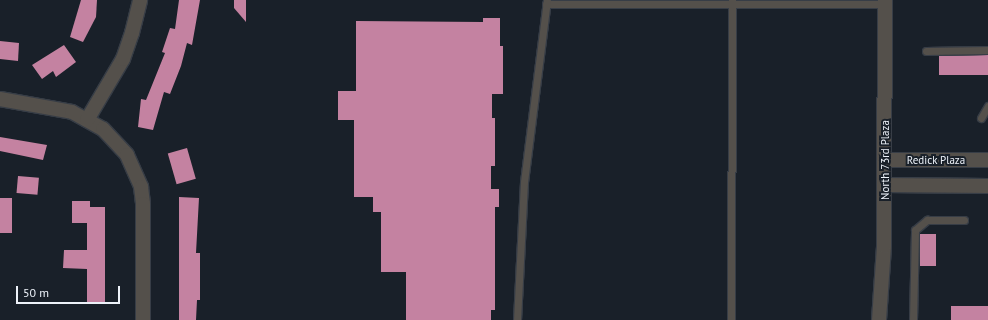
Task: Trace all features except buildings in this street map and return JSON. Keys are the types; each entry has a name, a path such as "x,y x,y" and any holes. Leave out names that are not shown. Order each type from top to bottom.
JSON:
{"street":[{"path":"87,120 122,60 132,34 140,0"},
{"name":"North 73rd Plaza","path":"879,320 885,185 885,2"},
{"path":"0,99 57,108 72,112 103,129 127,155 141,188 143,204 143,320"},
{"name":"Redick Plaza","path":"885,160 988,160"},
{"path":"885,185 988,186"}],"lane":[{"path":"516,320 523,188 546,2 885,2"},
{"path":"731,320 732,2"},
{"path":"926,50 988,50"},
{"path":"981,118 988,106"},
{"path":"913,320 915,230 927,220 964,220"}]}
